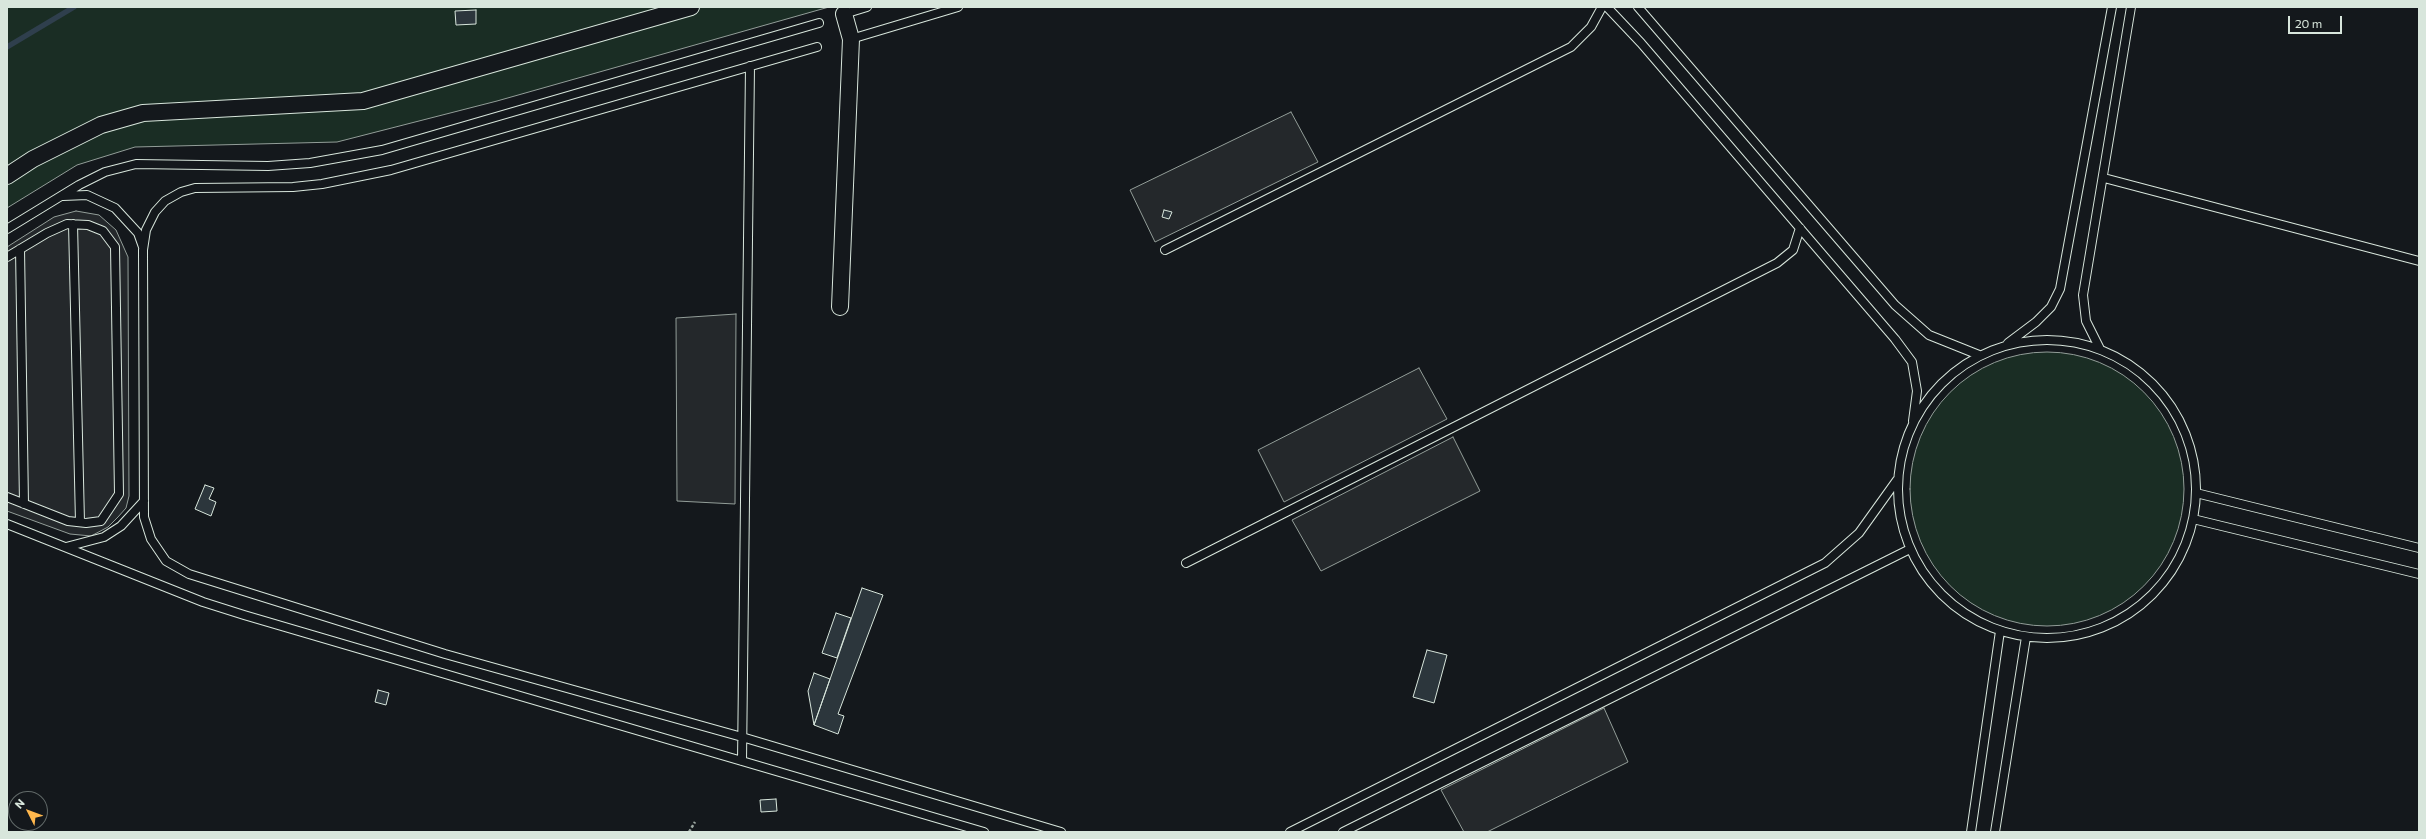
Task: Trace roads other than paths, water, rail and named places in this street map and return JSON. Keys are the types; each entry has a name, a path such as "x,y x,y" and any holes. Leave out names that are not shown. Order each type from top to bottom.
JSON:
{"street":[{"path":"7,176 33,159 101,125 143,113 363,102 691,7"},
{"path":"840,308 851,38 844,14"}],"lane":[{"path":"844,14 867,7"},
{"path":"851,38 958,7"},
{"path":"1165,250 1571,47 1591,27 1602,7"},
{"path":"1607,7 1641,43 1800,228 1895,339 1912,362 1917,391 1912,424 1902,451 1897,480 1899,516 1910,550 1925,577 1946,600 1972,618 2000,631 2026,637 2064,638 2100,628 2133,611 2160,586 2181,555 2193,519 2196,494 2193,456 2181,422 2160,391 2133,366 2100,349 2069,341 2037,339 2005,345 1979,355 1940,384 1912,424"},
{"path":"1638,7 1894,304 1929,336 1979,355"},
{"path":"2005,345 2036,322 2051,308 2060,289 2112,7"},
{"path":"2100,349 2086,321 2083,295 2104,178 2131,7"},
{"path":"7,229 58,197 105,172 136,164 268,166 310,163 382,150 819,23"},
{"path":"817,47 391,170 293,187 195,188 181,192 165,201 155,212 146,230 143,250 144,517 151,539 166,561 188,574 445,654 742,737 1061,832"},
{"path":"742,761 750,66"},
{"path":"2104,178 2419,261"},
{"path":"58,197 87,195 115,208 138,233 143,250"},
{"path":"7,257 47,233 67,224 88,225 103,232 115,247 118,494 101,521 80,522 68,521 7,497"},
{"path":"74,224 80,522"},
{"path":"1186,563 1777,263 1793,250 1800,228"},
{"path":"20,249 24,504"},
{"path":"1290,832 1825,563 1859,533 1897,480"},
{"path":"2196,494 2419,548"},
{"path":"65,547 104,537 121,526 144,501"},
{"path":"2193,519 2419,574"},
{"path":"7,524 203,602 244,615 984,832"},
{"path":"1343,832 1910,550"},
{"path":"1971,832 2000,631"},
{"path":"1995,832 2026,637"}],"waterway":[{"path":"7,47 74,7"}]}
